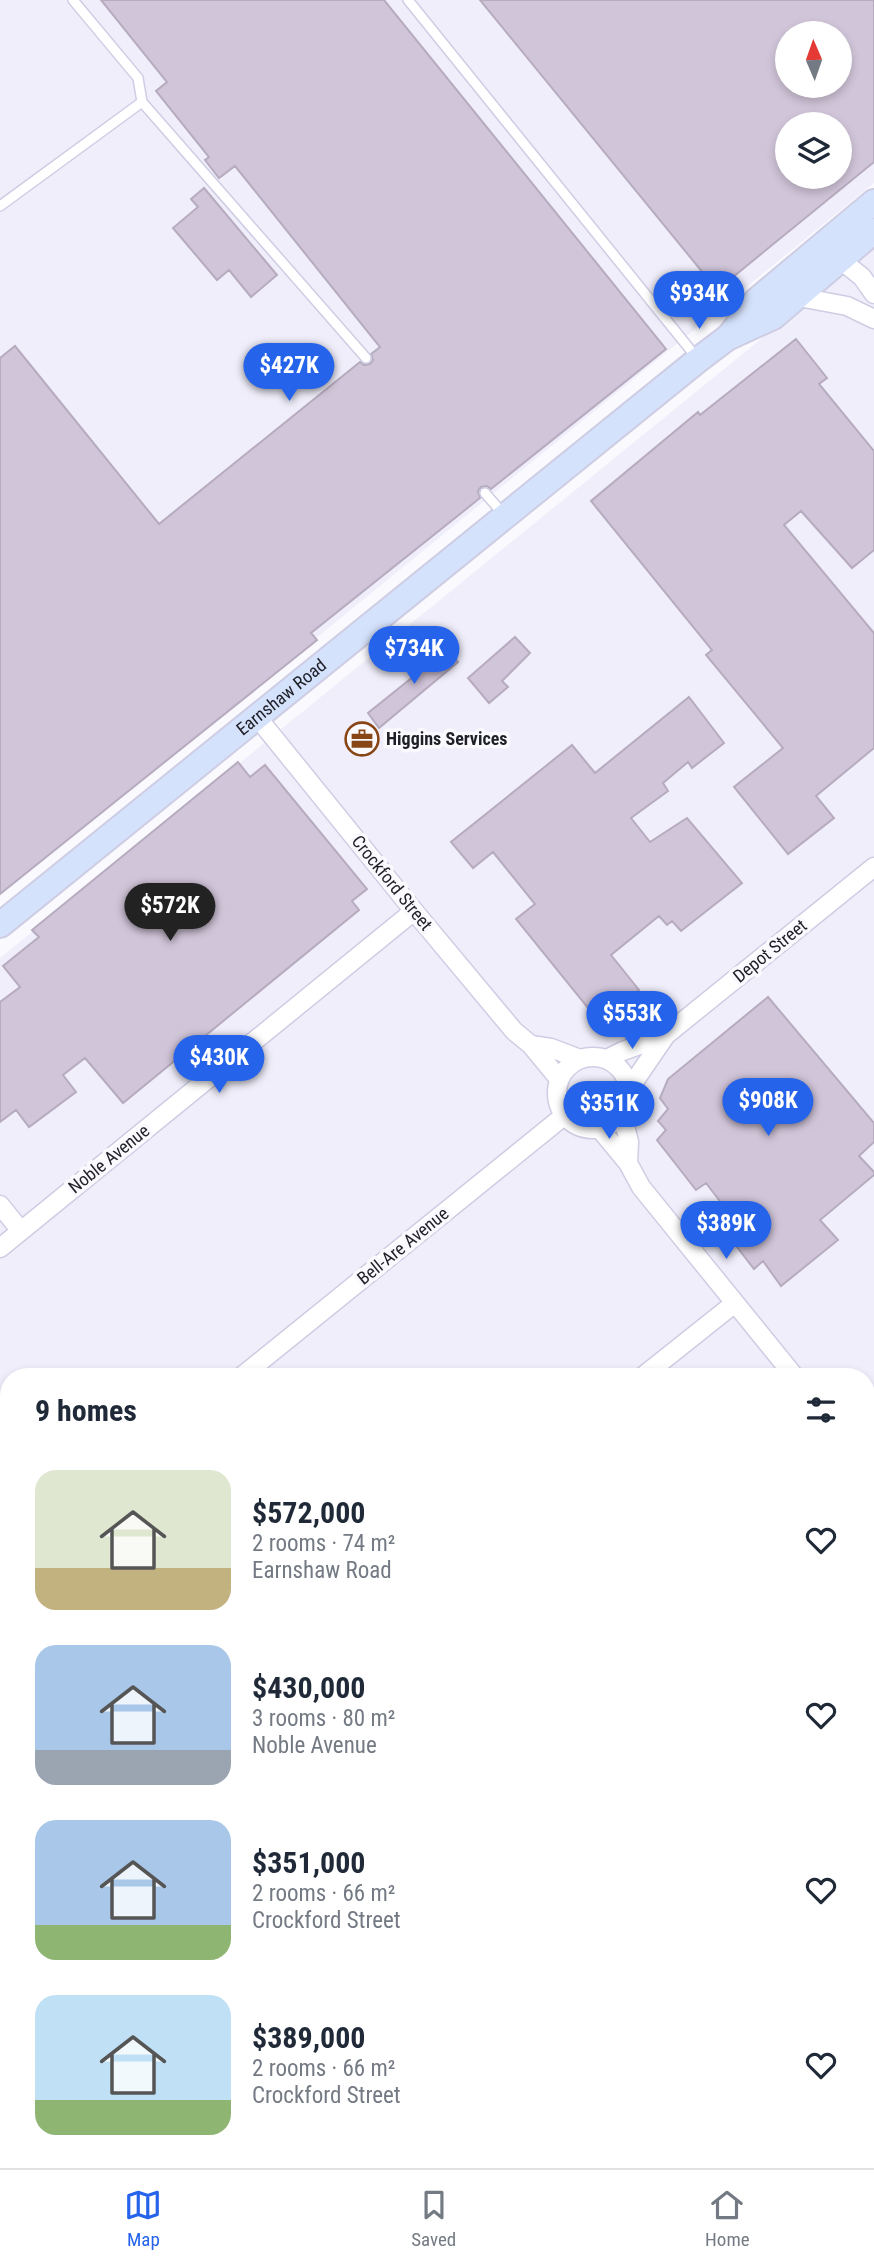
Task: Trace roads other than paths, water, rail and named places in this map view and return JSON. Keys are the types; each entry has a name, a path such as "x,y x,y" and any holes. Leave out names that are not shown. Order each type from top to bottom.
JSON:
{"street":[{"name":"Earnshaw Road","path":"727,338 757,300 874,202"},
{"name":"Earnshaw Road","path":"0,925 698,360 727,338 773,317 874,231"},
{"path":"821,246 842,259 862,277 874,294"},
{"path":"799,297 847,306 874,319"},
{"name":"Crockford Street","path":"257,717 514,1031 531,1045 559,1079"},
{"name":"Depot Street","path":"629,1089 666,1035 874,867"},
{"name":"Noble Avenue","path":"0,1248 414,911"},
{"name":"Depot Street","path":"607,1059 666,1035"},
{"name":"Crockford Street","path":"531,1045 551,1048 580,1059"},
{"path":"580,1059 607,1059 622,1071 629,1089 629,1098 622,1114 608,1126 580,1126 565,1115 557,1098 559,1079 564,1071 580,1059"},
{"path":"622,1114 628,1142 628,1163"},
{"name":"Bell-Are Avenue","path":"252,1368 565,1115"},
{"path":"599,1128 628,1163 641,1187 788,1368"},
{"path":"0,1205 22,1231"},
{"path":"653,1368 735,1303"}],"lane":[{"path":"73,0 138,78 142,102 366,358"},
{"path":"408,0 698,360"},
{"path":"0,206 142,102"},
{"path":"485,493 505,516"}],"place":[{"name":"Higgins Services","path":"362,739"}]}
